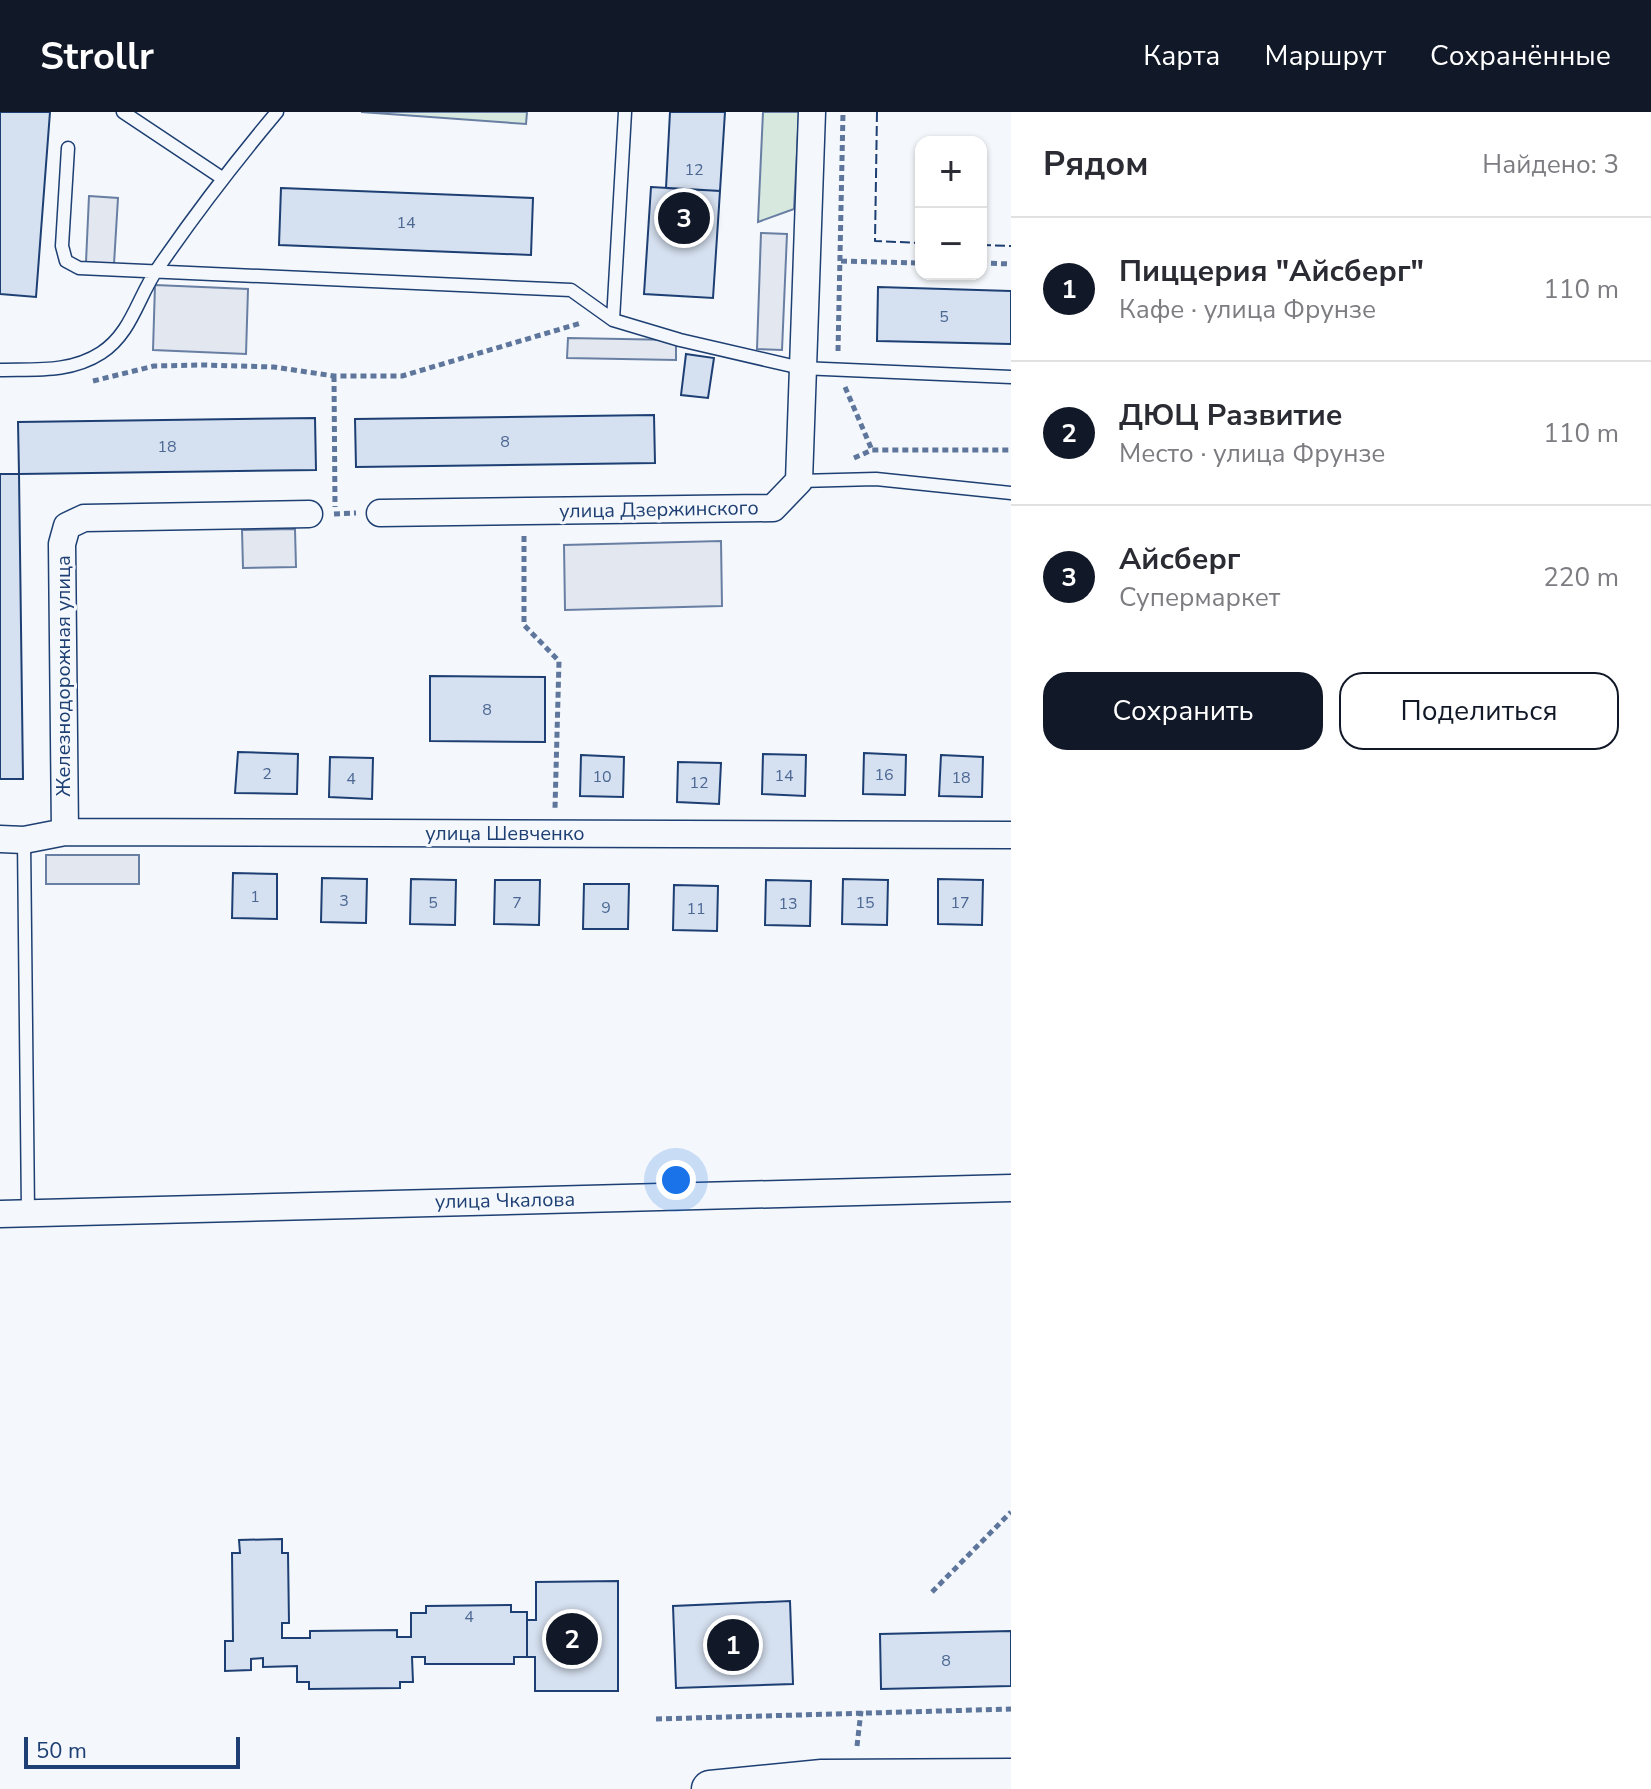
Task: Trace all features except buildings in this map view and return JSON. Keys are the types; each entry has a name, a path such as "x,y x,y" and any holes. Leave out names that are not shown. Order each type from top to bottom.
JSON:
{"street":[{"path":"799,481 812,112"},
{"name":"улица Дзержинского","path":"380,513 773,508 799,481"},
{"name":"Железнодорожная улица","path":"65,832 62,544 67,526 84,518 309,514"},
{"name":"улица Шевченко","path":"12,839 65,832 1011,835"},
{"name":"улица Чкалова","path":"0,1214 1011,1188"},
{"path":"727,1788 822,1778 1011,1777"}],"lane":[{"path":"123,112 222,178"},
{"path":"0,370 68,368 102,353 128,326 155,272 222,178 277,112"},
{"path":"613,320 625,112"},
{"path":"68,148 62,246 66,261 79,268 571,290 613,320 680,340 801,368 1011,377"},
{"path":"799,481 876,479 1011,493"},
{"path":"12,839 28,1212"}],"path":[{"path":"843,112 838,371 872,450 1011,450"},
{"path":"841,261 915,263"},
{"path":"987,263 1011,264"},
{"path":"87,382 154,366 274,367 334,376 402,376 567,324 613,320"},
{"path":"334,376 335,514"},
{"path":"524,511 524,625 559,661 554,833"},
{"path":"309,514 380,513"},
{"path":"932,1592 1011,1512"},
{"path":"656,1719 1011,1709"}],"shaded area":[{"path":"361,112 527,112 526,124"},
{"path":"763,112 799,112 794,209 758,222"},
{"path":"89,196 118,198 114,264 86,262"},
{"path":"761,233 787,234 782,350 757,349"},
{"path":"155,285 248,289 246,354 153,350"},
{"path":"568,338 676,340 676,360 567,358"},
{"path":"295,529 296,567 243,568 242,530"},
{"path":"721,541 722,606 565,610 564,545"},
{"path":"46,855 139,855 139,884 46,884"}],"fence":[{"path":"877,112 875,241 915,243"},
{"path":"987,245 1011,246"}],"place":[{"name":"Айсберг","path":"684,218"},
{"name":"ДЮЦ Развитие","path":"572,1639"},
{"name":"Пиццерия \"Айсберг\"","path":"733,1645"}]}
